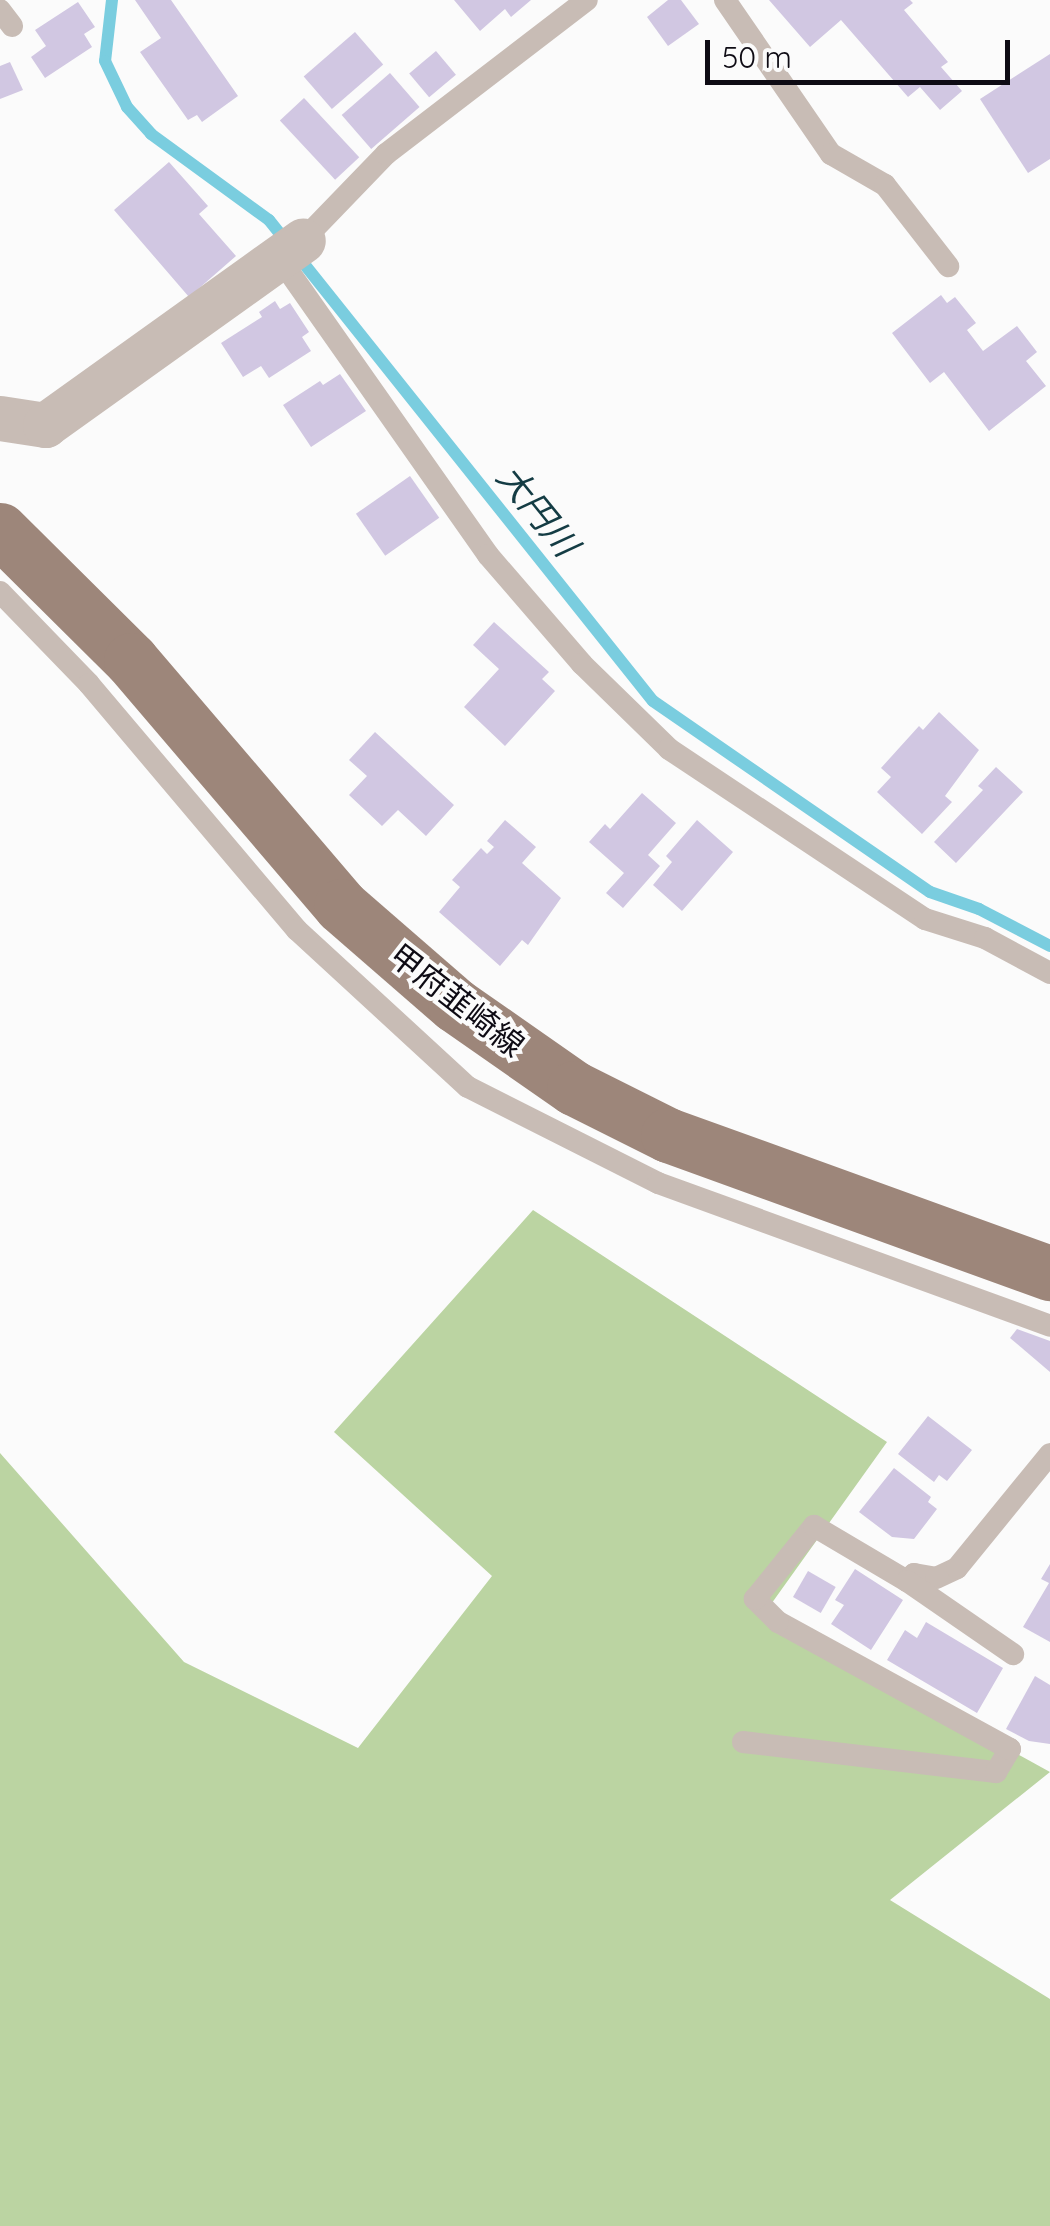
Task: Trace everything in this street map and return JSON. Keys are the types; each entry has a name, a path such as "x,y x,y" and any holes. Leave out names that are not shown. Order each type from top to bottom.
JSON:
{"main road":[{"name":"甲府韮崎線","path":"0,530 38,563 131,660 341,906 456,1005 574,1088 668,1135 1050,1272"}],"street":[{"path":"0,418 45,424 289,251"}],"lane":[{"path":"587,0 386,154 289,251 488,555 582,664 669,749 926,919 986,938 1050,973"},
{"path":"725,0 831,154 885,185 948,266"},
{"path":"0,592 89,684 297,930 468,1087 658,1183 1050,1326"},
{"path":"907,1582 914,1574 936,1578 957,1568 1050,1454"},
{"path":"742,1742 996,1772 1010,1750 778,1622 755,1599 814,1526 907,1582 1013,1654"}],"green space":[{"path":"533,1210 887,1442 764,1614 1050,1772 890,1900 1050,1999 1050,2226 0,2226 0,1453 184,1662 358,1748 492,1576 334,1432"}],"building":[{"path":"135,0 171,0 238,96 202,122 197,115 188,120 140,52 161,38"},
{"path":"454,0 531,0 511,17 505,9 480,31"},
{"path":"668,0 681,0 699,24 668,46 647,17"},
{"path":"769,0 910,0 913,3 904,10 948,62 941,67 962,91 940,110 920,87 908,97 841,20 810,47"},
{"path":"78,2 95,27 84,34 92,47 45,78 31,57 46,46 35,30"},
{"path":"355,32 383,64 332,109 304,77"},
{"path":"436,51 456,75 429,97 409,73"},
{"path":"1050,54 1050,159 1028,173 980,99"},
{"path":"10,62 23,90 0,99 0,66"},
{"path":"390,73 420,107 371,149 342,115"},
{"path":"304,98 359,157 335,180 280,121"},
{"path":"169,162 208,206 199,214 236,256 189,297 114,210"},
{"path":"941,295 947,303 955,297 976,323 967,330 983,351 1017,326 1037,352 1026,361 1046,386 989,431 944,372 930,383 892,333"},
{"path":"275,301 280,309 290,303 309,332 302,337 311,351 269,378 261,366 243,377 221,343 262,317 259,312"},
{"path":"340,374 366,411 311,447 283,405 320,381 323,385"},
{"path":"410,476 439,518 385,556 356,514"},
{"path":"494,622 549,672 542,679 555,691 505,746 464,707 499,669 473,645"},
{"path":"939,712 979,750 945,796 952,802 922,834 877,792 891,777 881,768 919,726 923,730"},
{"path":"375,732 454,805 426,836 398,810 382,826 349,795 367,776 349,760"},
{"path":"996,767 1023,792 956,863 934,842 983,790 978,786"},
{"path":"642,793 676,823 648,855 660,866 623,908 606,893 624,873 589,842 605,824 610,829"},
{"path":"505,820 536,847 522,863 561,898 528,945 522,940 500,966 439,912 460,887 452,880 481,848 487,854 494,847 487,841"},
{"path":"697,820 733,852 682,911 653,885 672,862 666,856"},
{"path":"1017,1329 1050,1341 1050,1372 1010,1338"},
{"path":"928,1416 972,1450 947,1481 939,1475 934,1482 898,1454"},
{"path":"894,1468 931,1497 928,1502 937,1509 914,1539 892,1537 859,1512"},
{"path":"1050,1564 1050,1642 1023,1627 1049,1583 1041,1579"},
{"path":"855,1569 903,1600 871,1650 831,1624 844,1605 835,1600"},
{"path":"808,1571 836,1587 821,1613 793,1597"},
{"path":"926,1622 1003,1668 977,1713 887,1660 905,1630 917,1638"},
{"path":"1035,1676 1050,1685 1050,1744 1029,1741 1006,1729"}],"waterway":[{"name":"大円川","path":"112,0 105,61 127,107 151,134 269,220 653,701 930,892 979,909 1050,946"}]}
